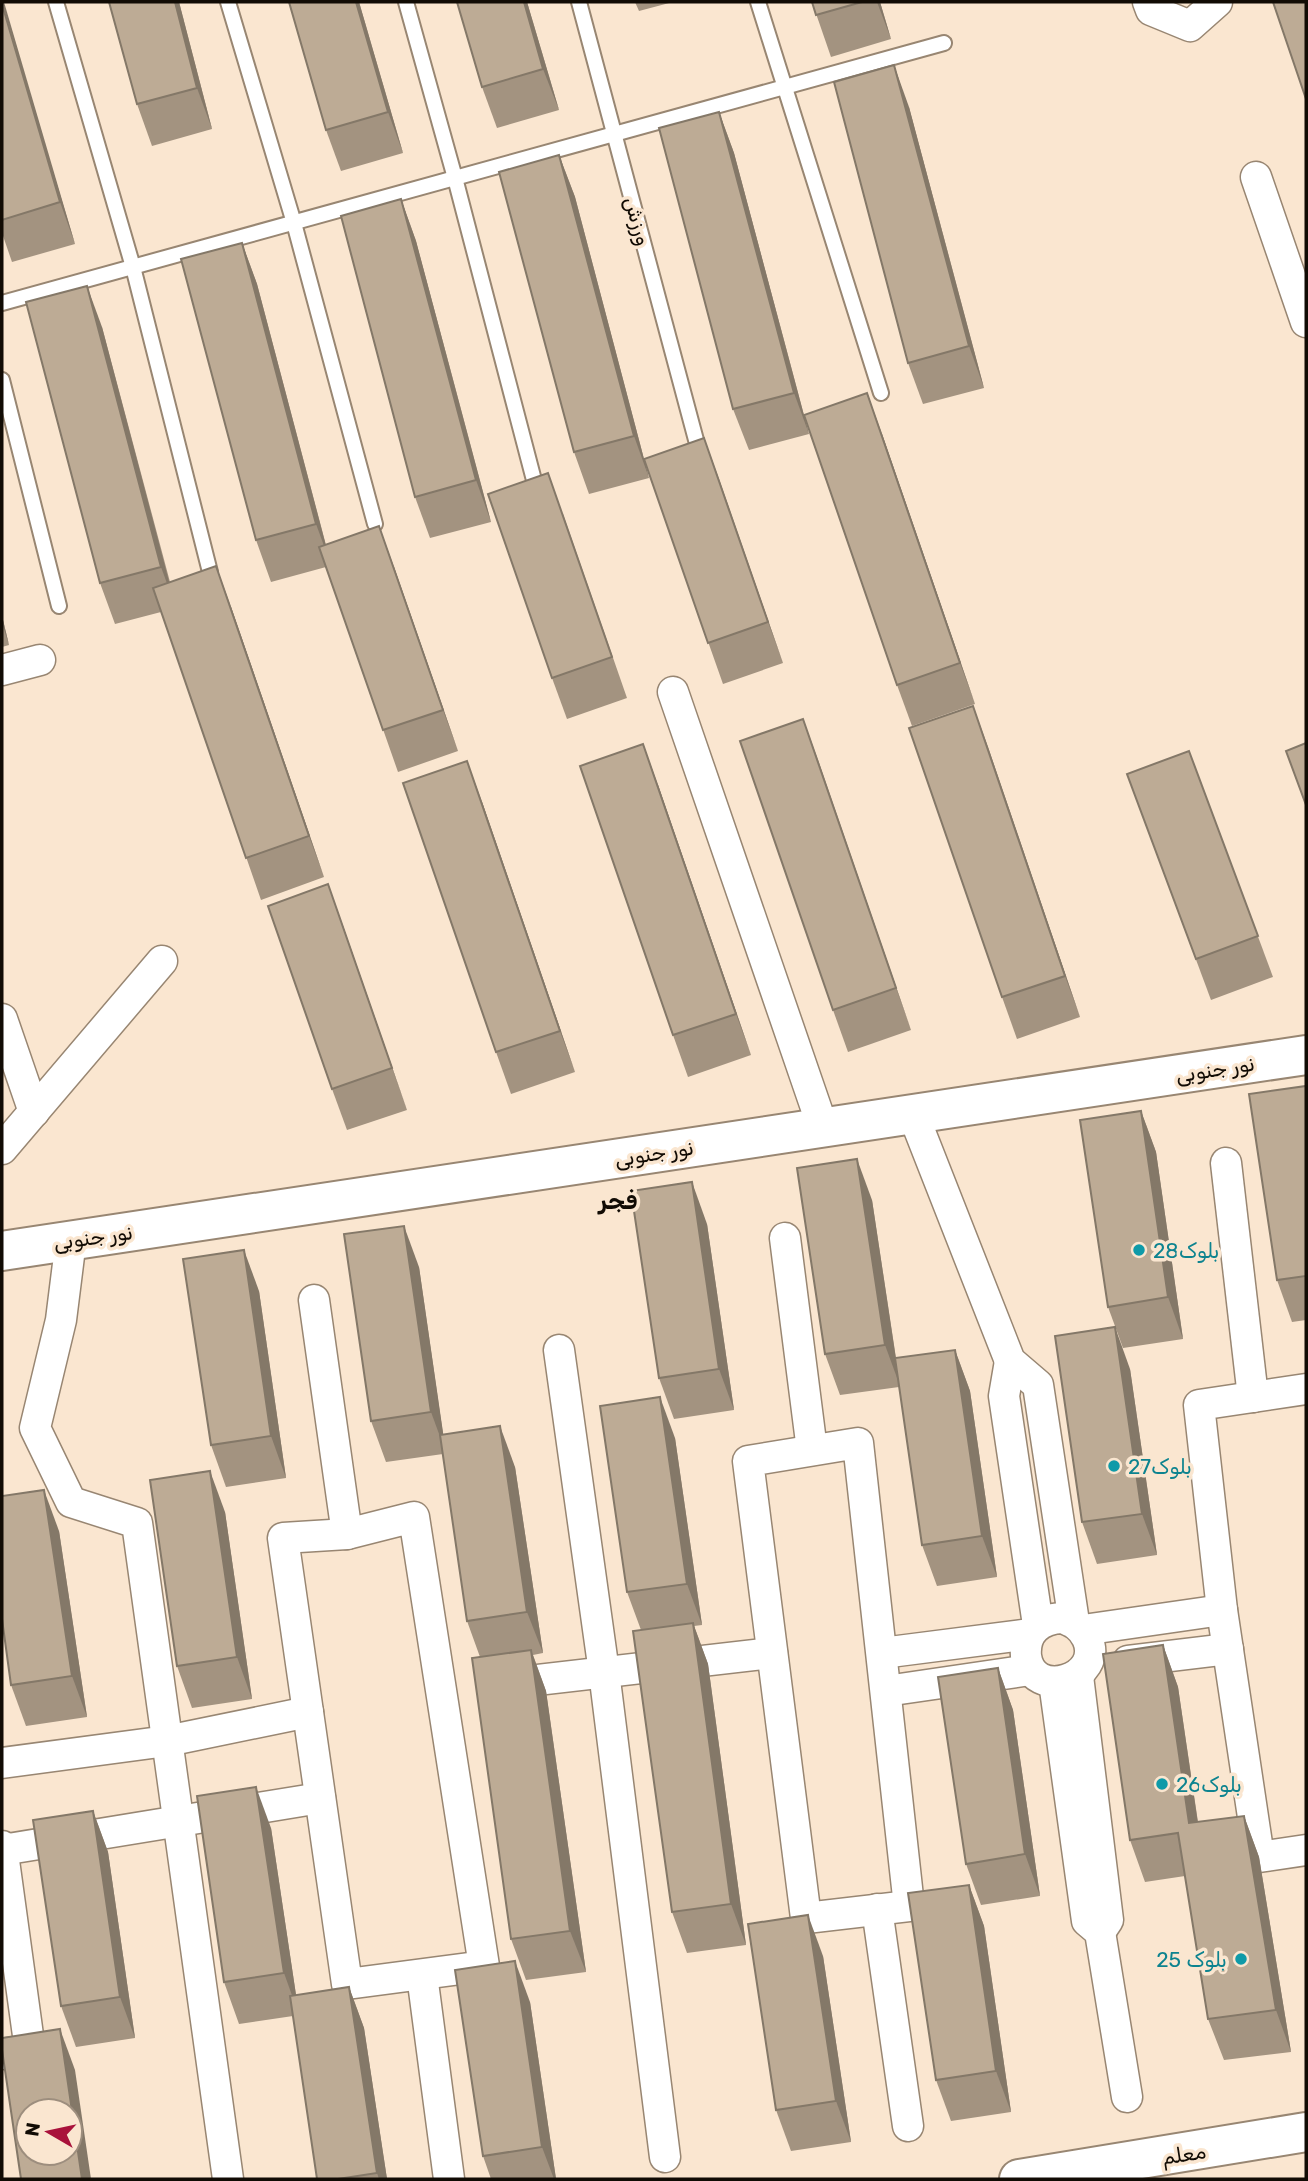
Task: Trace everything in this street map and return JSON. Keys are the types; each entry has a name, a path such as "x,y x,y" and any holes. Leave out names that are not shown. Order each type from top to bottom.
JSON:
{"main road":[{"name":"نور جنوبی","path":"2,1251 1306,1055"},
{"name":"معلم","path":"1019,2179 1306,2132"}],"street":[{"path":"1149,6 1190,26 1217,2"},
{"path":"1256,177 1306,322"},
{"path":"2,670 40,660"},
{"path":"673,692 823,1128"},
{"path":"2,1149 162,961"},
{"path":"2,1019 34,1112"},
{"path":"914,1114 1010,1361 1038,1385 1078,1626 1089,1642 1090,1654 1062,1673"},
{"path":"1226,1163 1253,1397"},
{"path":"785,1238 813,1450"},
{"path":"71,1240 61,1320 35,1428 71,1502 136,1523 228,2179"},
{"path":"314,1300 347,1534"},
{"path":"559,1350 604,1671 664,2157"},
{"path":"1010,1361 1004,1396 1034,1629 1026,1646 1027,1659 1062,1673"},
{"path":"1306,1389 1199,1405 1222,1610 1259,1857 1306,1850"},
{"path":"858,1443 909,1906 807,1918 748,1461 813,1450 858,1443"},
{"path":"414,1517 484,1966 347,1984 283,1538 347,1534 414,1517"},
{"path":"883,1653 1034,1629 1049,1619 1062,1618 1078,1626 1222,1610"},
{"path":"886,1691 1062,1673 1228,1649"},
{"path":"495,1685 772,1653"},
{"path":"1062,1673 1108,1920 1100,1932 1127,2097"},
{"path":"2,1763 167,1741 308,1712"},
{"path":"2,2054 30,2050 2,1848 320,1798"},
{"path":"877,1909 908,2126"},
{"path":"422,1975 449,2179"}],"lane":[{"path":"56,2 133,267 211,572"},
{"path":"228,2 294,223 375,524"},
{"path":"405,2 456,178 535,484"},
{"name":"ورزش","path":"579,2 696,440"},
{"path":"758,2 881,393"},
{"path":"2,303 944,43"},
{"path":"2,380 59,606"}],"building":[{"path":"109,2 175,2 197,88 137,104"},
{"path":"289,2 356,2 388,112 326,130"},
{"path":"457,2 524,2 543,69 482,87"},
{"path":"812,2 862,2 816,15"},
{"path":"1273,2 1306,2 1306,99"},
{"path":"2,4 60,202 2,220"},
{"path":"894,65 969,346 908,363 834,82"},
{"path":"719,112 794,393 733,409 659,128"},
{"path":"559,155 634,436 574,452 499,172"},
{"path":"401,199 476,480 415,497 341,216"},
{"path":"242,243 316,524 256,540 181,259"},
{"path":"87,286 161,567 100,583 26,302"},
{"path":"867,393 960,663 897,685 804,415"},
{"path":"704,438 768,622 708,643 644,459"},
{"path":"548,473 612,657 552,678 488,494"},
{"path":"379,526 443,710 383,730 319,547"},
{"path":"216,566 309,836 246,858 153,588"},
{"path":"973,706 1065,976 1002,997 909,728"},
{"path":"803,719 896,988 833,1010 740,741"},
{"path":"1306,743 1306,805 1286,751"},
{"path":"643,744 736,1014 673,1035 580,766"},
{"path":"1189,751 1258,936 1196,959 1127,774"},
{"path":"467,761 560,1031 496,1052 403,783"},
{"path":"328,884 392,1068 332,1089 268,906"},
{"path":"1306,1086 1306,1276 1277,1280 1249,1094"},
{"name":"بلوک28","path":"1141,1111 1168,1297 1108,1307 1080,1120"},
{"path":"857,1159 885,1345 825,1354 797,1168"},
{"path":"692,1182 719,1369 659,1378 631,1191"},
{"path":"404,1226 431,1412 371,1421 344,1234"},
{"path":"244,1250 271,1436 211,1445 183,1259"},
{"name":"بلوک27","path":"1115,1327 1142,1514 1082,1522 1055,1336"},
{"path":"955,1350 982,1536 922,1545 895,1358"},
{"path":"660,1397 687,1584 627,1592 600,1406"},
{"path":"500,1426 527,1612 467,1621 440,1435"},
{"path":"210,1471 237,1657 177,1666 150,1480"},
{"path":"44,1490 72,1676 11,1685 2,1619 2,1496"},
{"path":"693,1623 731,1904 672,1912 633,1631"},
{"path":"1163,1645 1189,1823 1244,1816 1276,2010 1208,2019 1178,1833 1130,1840 1103,1654"},
{"path":"531,1650 570,1931 511,1939 472,1658"},
{"path":"998,1668 1025,1854 966,1864 938,1677"},
{"path":"256,1787 284,1973 224,1982 197,1796"},
{"path":"93,1811 120,1997 61,2006 33,1820"},
{"path":"969,1885 996,2071 936,2080 908,1893"},
{"path":"808,1915 836,2101 776,2110 748,1924"},
{"path":"515,1961 542,2147 483,2156 455,1970"},
{"path":"349,1987 377,2173 317,2179 290,1996"},
{"path":"60,2029 70,2097 14,2097 14,2131 2,2038"},
{"path":"19,2167 80,2167 82,2179 21,2179"}],"place":[{"name":"بلوک28","path":"1139,1250"},
{"name":"بلوک27","path":"1114,1466"},
{"name":"بلوک26","path":"1162,1784"},
{"name":"بلوک 25","path":"1241,1959"}],"district":[{"name":"فجر","path":"618,1201"}]}
